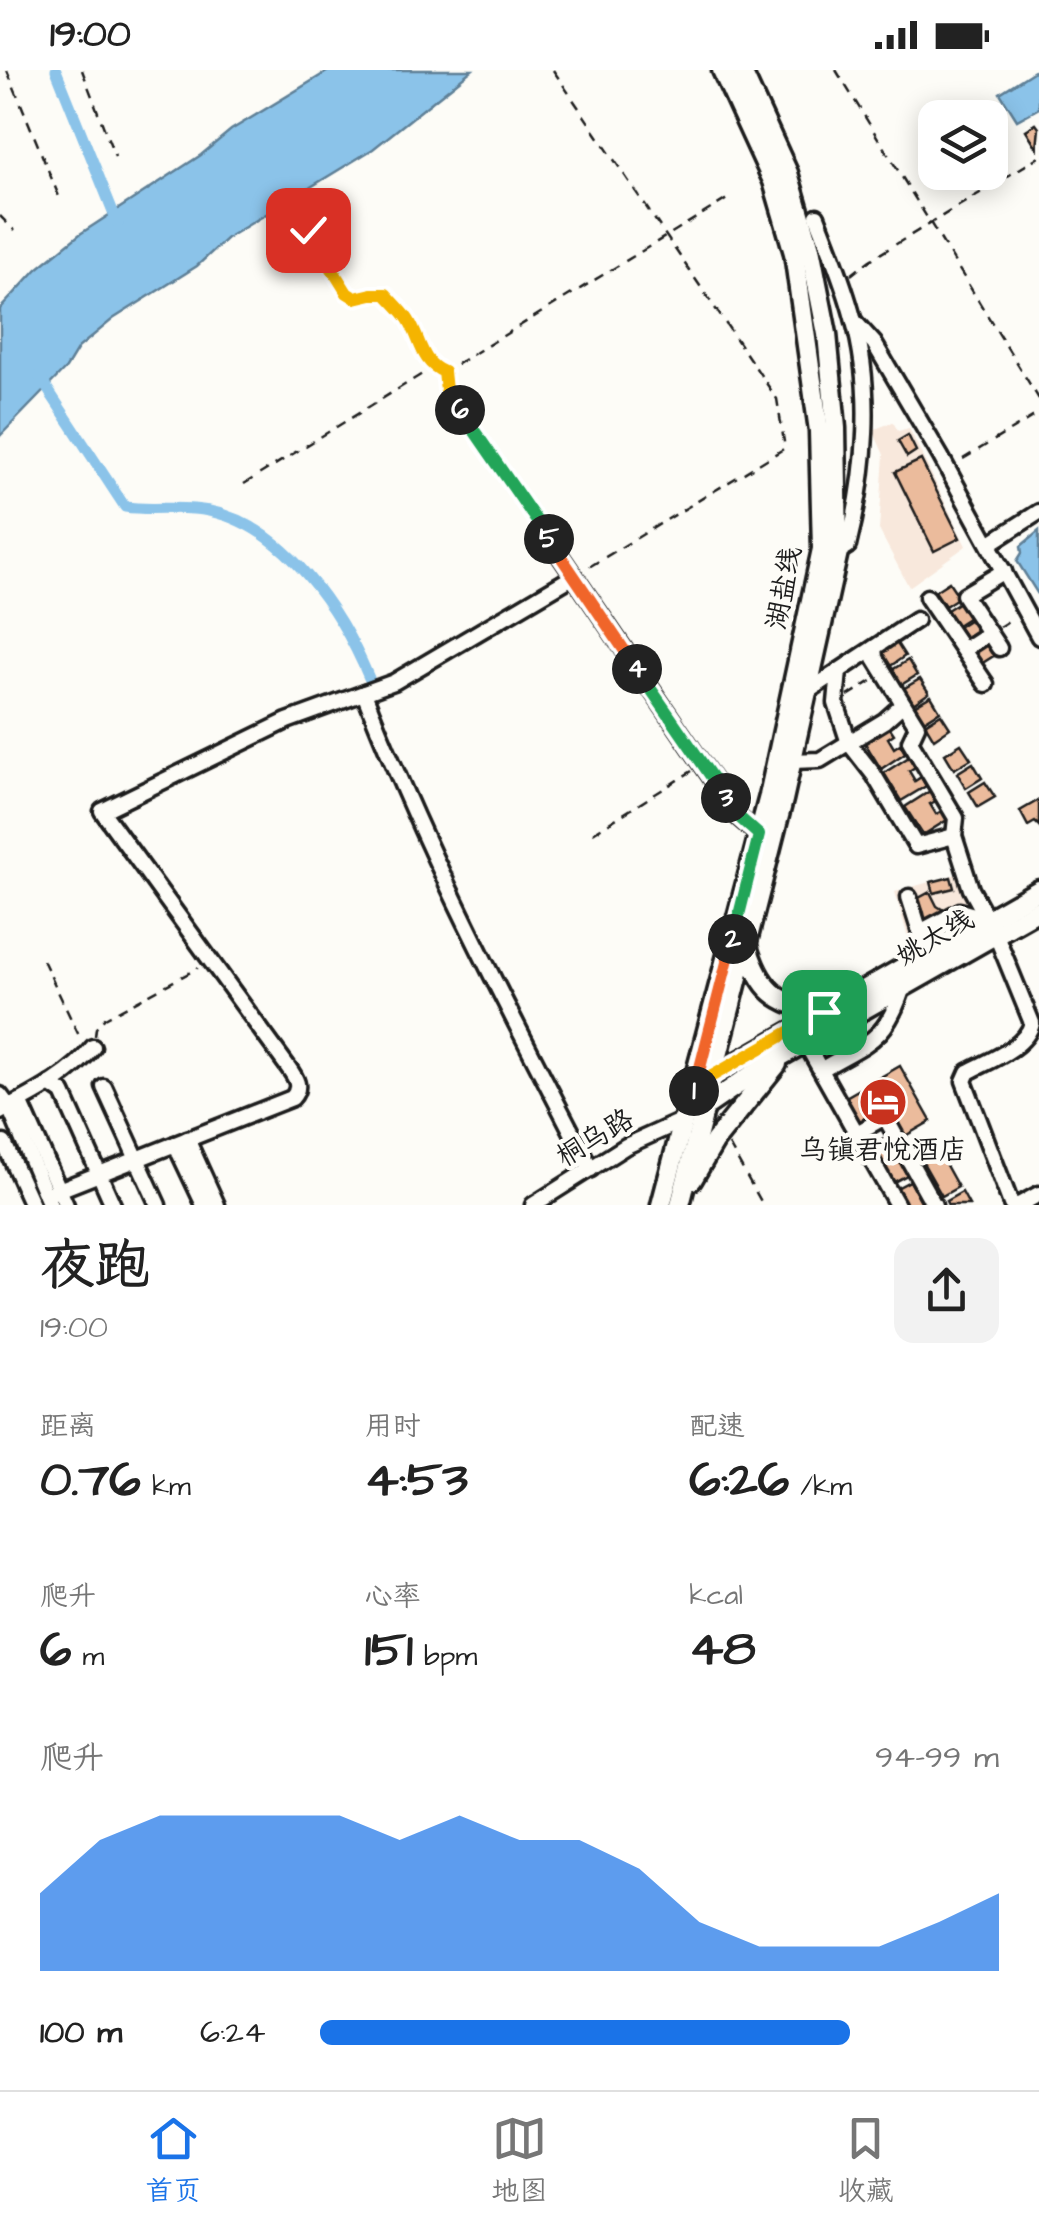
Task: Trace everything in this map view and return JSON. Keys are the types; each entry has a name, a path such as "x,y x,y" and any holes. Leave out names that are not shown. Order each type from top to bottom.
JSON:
{"main road":[{"name":"湖盐线","path":"681,1201 699,1100 822,549 819,431 794,253 773,180 722,70"},
{"name":"湖盐线","path":"712,1076 791,762 838,552 836,428 827,334 810,248 788,173 740,70"},
{"name":"姚太线","path":"699,1100 903,988 1039,890"},
{"name":"姚太线","path":"699,1100 712,1076 918,959 1039,910"},
{"path":"746,942 754,972 763,986 792,1004 824,1012"},
{"path":"681,1201 722,1134 787,1052"},
{"path":"661,1205 686,1119 699,1100"}],"street":[{"path":"817,216 855,322 864,385 865,445 851,535 848,546 838,552"},
{"path":"855,322 874,343 1039,637"},
{"path":"989,544 1039,512"},
{"path":"546,536 697,766 759,835"},
{"path":"999,648 964,595 1004,572"},
{"path":"52,1196 292,1098 297,1092 295,1078 102,810 246,738 394,682 574,576"},
{"path":"927,597 986,684"},
{"path":"807,692 916,620"},
{"path":"963,650 989,633"},
{"path":"874,648 917,726 910,742 956,818 954,836 971,889 992,927 1032,1023 1030,1032 1019,1043 968,1072 964,1082 1011,1204 1018,1205 1039,1194"},
{"path":"839,671 836,703 849,742 916,846 954,836"},
{"path":"364,693 410,807 498,992 591,1169"},
{"path":"791,762 820,760 904,704"},
{"path":"908,897 920,932 918,959"},
{"path":"920,932 960,910 992,927"},
{"path":"822,1069 881,1034 892,1020 903,988"},
{"path":"805,1042 897,1205"},
{"path":"66,1205 52,1196 7,1104 50,1084 91,1051"},
{"path":"50,1084 63,1093 113,1205"},
{"path":"104,1086 158,1205"},
{"path":"857,1132 885,1117 934,1205"},
{"name":"桐乌路","path":"537,1204 649,1134 686,1119"},
{"path":"181,1141 204,1205"},
{"path":"181,1141 217,1205"},
{"path":"4,1143 32,1205"}],"path":[{"path":"7,70 60,199"},
{"path":"82,70 115,158"},
{"path":"553,70 777,399 785,448 574,576"},
{"path":"836,70 1039,399"},
{"path":"842,282 870,260 1039,157"},
{"path":"444,372 732,196"},
{"path":"0,216 16,231"},
{"path":"310,218 308,230 313,242 347,293 355,298 386,294 408,320 416,342 434,368 444,372"},
{"path":"244,484 434,368"},
{"path":"444,372 446,390 546,536"},
{"path":"962,459 1039,413"},
{"path":"989,633 1025,610"},
{"path":"836,703 884,672"},
{"path":"593,833 697,766"},
{"path":"43,960 91,1051"},
{"path":"91,1051 96,1028 105,1018 209,960"},
{"path":"722,1134 763,1205"}],"shaded area":[{"path":"893,422 898,431 909,428 966,546 909,587 879,530 884,455 873,430"},
{"path":"960,873 971,899 960,919 911,948 895,892"}],"water":[{"path":"330,70 472,70 373,149 227,238 197,266 113,319 78,348 66,368 0,436 0,309 37,269 80,234 201,155 231,130"},
{"path":"1039,70 1039,108 1017,120 1008,100 1000,93"},
{"path":"1039,531 1039,596 1017,561 1021,546"}],"building":[{"path":"1036,124 1039,128 1037,148 1026,130"},
{"path":"908,435 916,451 907,457 898,441"},
{"path":"921,460 960,538 934,551 895,472"},
{"path":"949,582 959,597 945,606 935,591"},
{"path":"961,601 971,616 957,625 947,610"},
{"path":"972,618 982,633 968,642 958,627"},
{"path":"986,640 995,655 981,664 972,649"},
{"path":"896,642 905,656 889,667 880,652"},
{"path":"908,660 917,675 901,685 892,670"},
{"path":"920,679 929,693 913,704 903,689"},
{"path":"931,696 940,711 924,721 914,706"},
{"path":"941,714 950,728 934,739 925,724"},
{"path":"888,725 894,734 888,738 894,748 900,744 905,753 881,769 863,740"},
{"path":"961,744 971,759 954,769 945,754"},
{"path":"909,757 915,767 909,771 915,781 921,777 926,786 901,801 884,773"},
{"path":"973,763 982,778 966,788 957,773"},
{"path":"985,782 995,797 978,807 969,792"},
{"path":"930,791 936,801 930,804 936,814 942,811 947,820 923,835 905,807"},
{"path":"1039,800 1039,826 1035,822 1028,826 1020,811"},
{"path":"951,877 954,888 934,893 931,882"},
{"path":"930,892 937,906 945,911 923,923 924,913 917,899"},
{"name":"乌镇君悦酒店","path":"900,1066 931,1121 905,1136 888,1106 858,1123 844,1098"},
{"path":"886,1137 907,1175 890,1184 869,1146"},
{"path":"937,1149 958,1187 942,1196 921,1159"},
{"path":"910,1181 923,1205 902,1205 893,1190"},
{"path":"962,1192 969,1205 948,1205 946,1201"}],"waterway":[{"path":"56,70 118,224"},
{"path":"39,376 125,507 209,511 262,534 286,553 326,600 369,678"}],"place":[{"name":"乌镇君悦酒店","path":"883,1102"}],"route":[{"path":"308,230 347,293 355,298 386,294 408,320 416,342 434,368 444,372 446,390 740,818 759,835 693,1093 712,1076 824,1012"}]}
